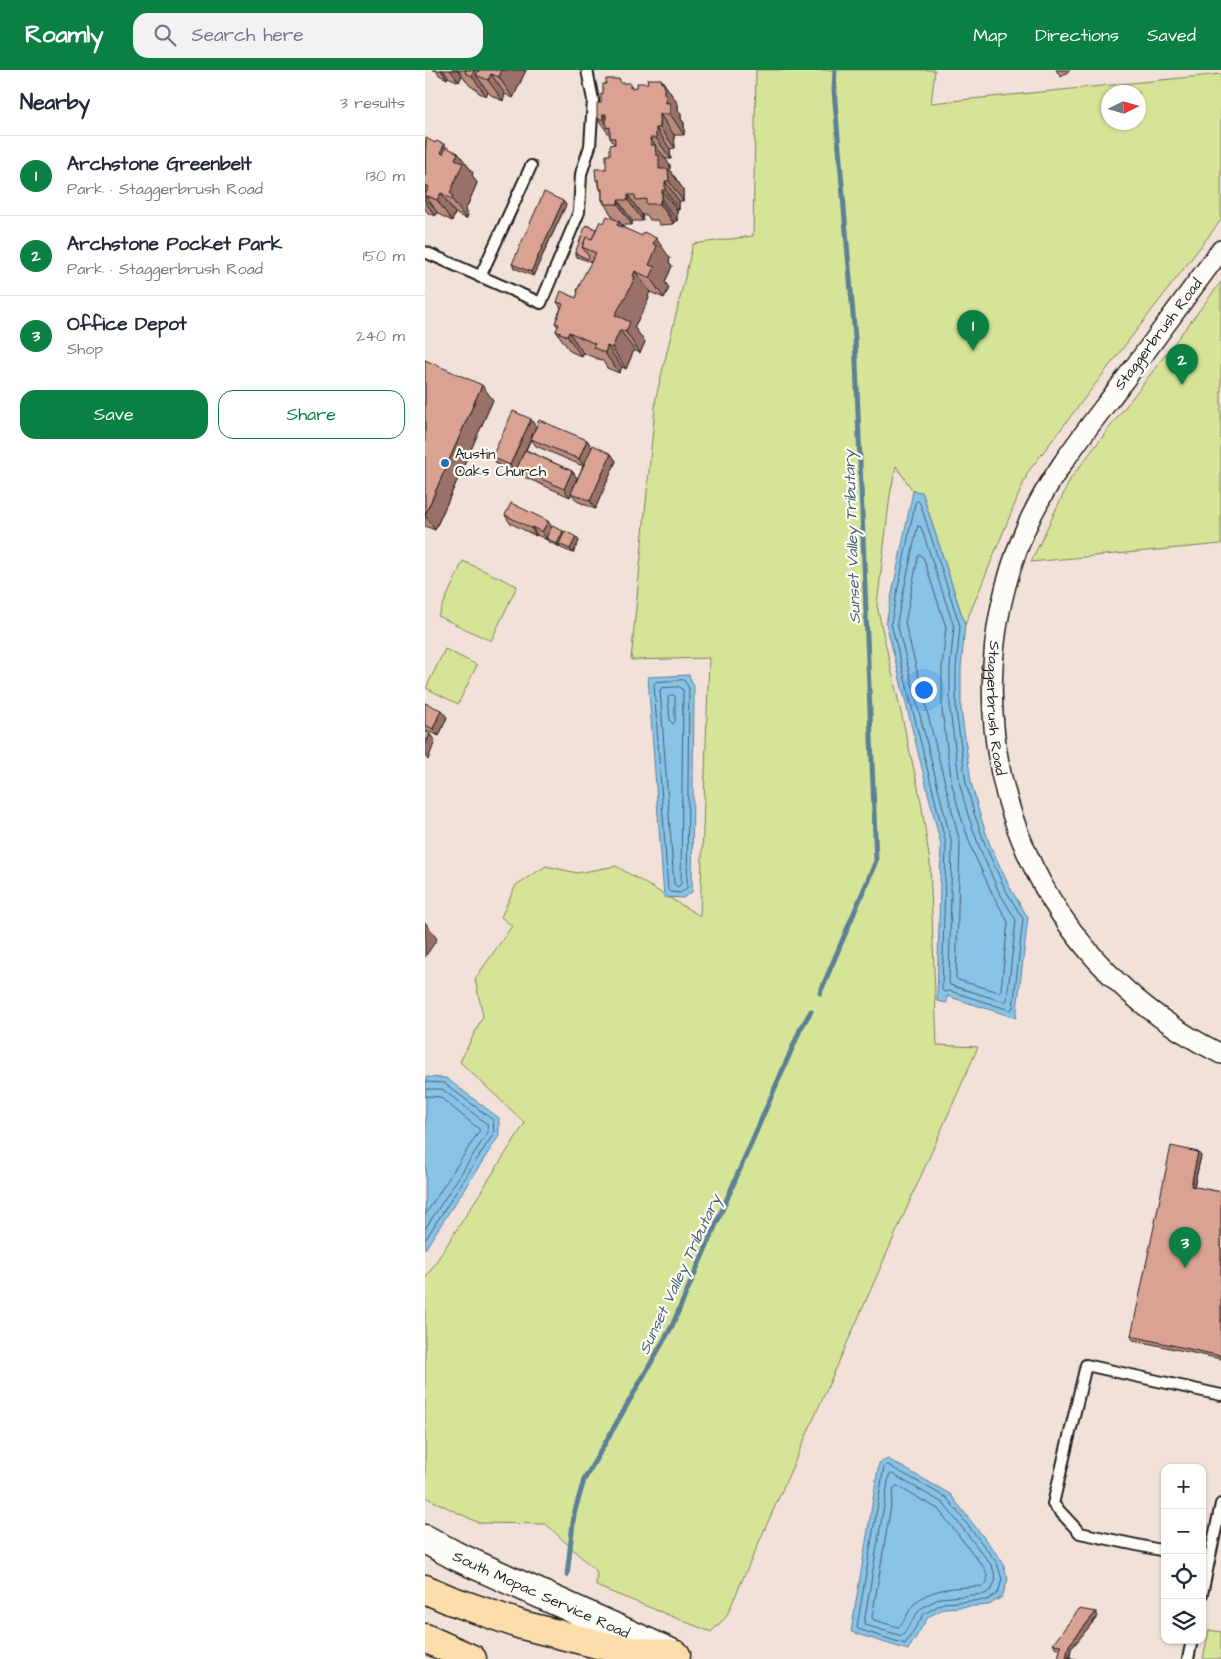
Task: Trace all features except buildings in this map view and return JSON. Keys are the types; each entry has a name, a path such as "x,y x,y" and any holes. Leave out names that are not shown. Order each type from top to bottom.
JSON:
{"highway":[{"path":"425,1589 450,1600 522,1625 621,1650 681,1657"},
{"path":"425,1638 472,1659"}],"main road":[{"name":"South Mopac Service Road","path":"425,1539 456,1556 681,1657"}],"street":[{"name":"Staggerbrush Road","path":"1221,250 1083,434 1038,502 1023,536 1005,588 994,648 992,706 998,760 1013,820 1036,873 1055,907 1088,952 1130,995 1176,1029 1221,1054"}],"lane":[{"path":"425,252 541,303 579,212 581,174 590,146 593,100 587,70"},
{"path":"480,277 531,166"},
{"path":"1161,1550 1081,1533 1053,1504 1086,1365 1221,1395"},
{"path":"1206,1561 1221,1504"},
{"path":"1188,1659 1191,1644"}],"green space":[{"path":"756,70 935,70 931,103 1101,86 1101,130 1146,130 1146,85 1111,85 1221,74 1221,220 1028,472 965,625 922,492 913,491 896,466 890,495 877,606 921,801 930,863 937,1045 978,1047 726,1617 711,1632 596,1586 597,1572 546,1524 479,1523 425,1497 425,1279 525,1123 460,1062 483,1016 475,979 512,926 501,917 516,885 546,866 577,873 616,866 700,916 709,658 631,660 656,397 693,244 753,236"},
{"path":"1221,282 1221,544 1031,562 1071,478"},
{"path":"463,561 517,586 491,641 438,616"},
{"path":"445,649 477,665 458,704 426,688"},
{"path":"1209,1630 1221,1632 1221,1659 1203,1659"}],"water":[{"path":"913,491 922,492 965,625 961,668 961,709 971,782 979,812 990,845 1009,886 1028,918 1016,1018 947,996 947,1003 937,1001 941,845 886,623"},
{"path":"689,675 694,687 692,892 683,898 664,897 648,677"},
{"path":"426,1077 446,1078 499,1118 499,1136 425,1249"},
{"path":"888,1459 950,1494 1002,1561 1008,1579 1002,1597 989,1605 945,1608 928,1617 908,1650 851,1632 879,1463"}],"waterway":[{"name":"Sunset Valley Tributary","path":"820,993 876,861 855,338 834,90 835,70"},
{"name":"Sunset Valley Tributary","path":"567,1575 574,1514 584,1480 672,1326 800,1030 811,1011"}],"place":[{"name":"Archstone Greenbelt","path":"973,351"},
{"name":"Archstone Pocket Park","path":"1182,385"},
{"name":"Austin Oaks Church","path":"445,463"},
{"name":"Office Depot","path":"1185,1268"}]}
